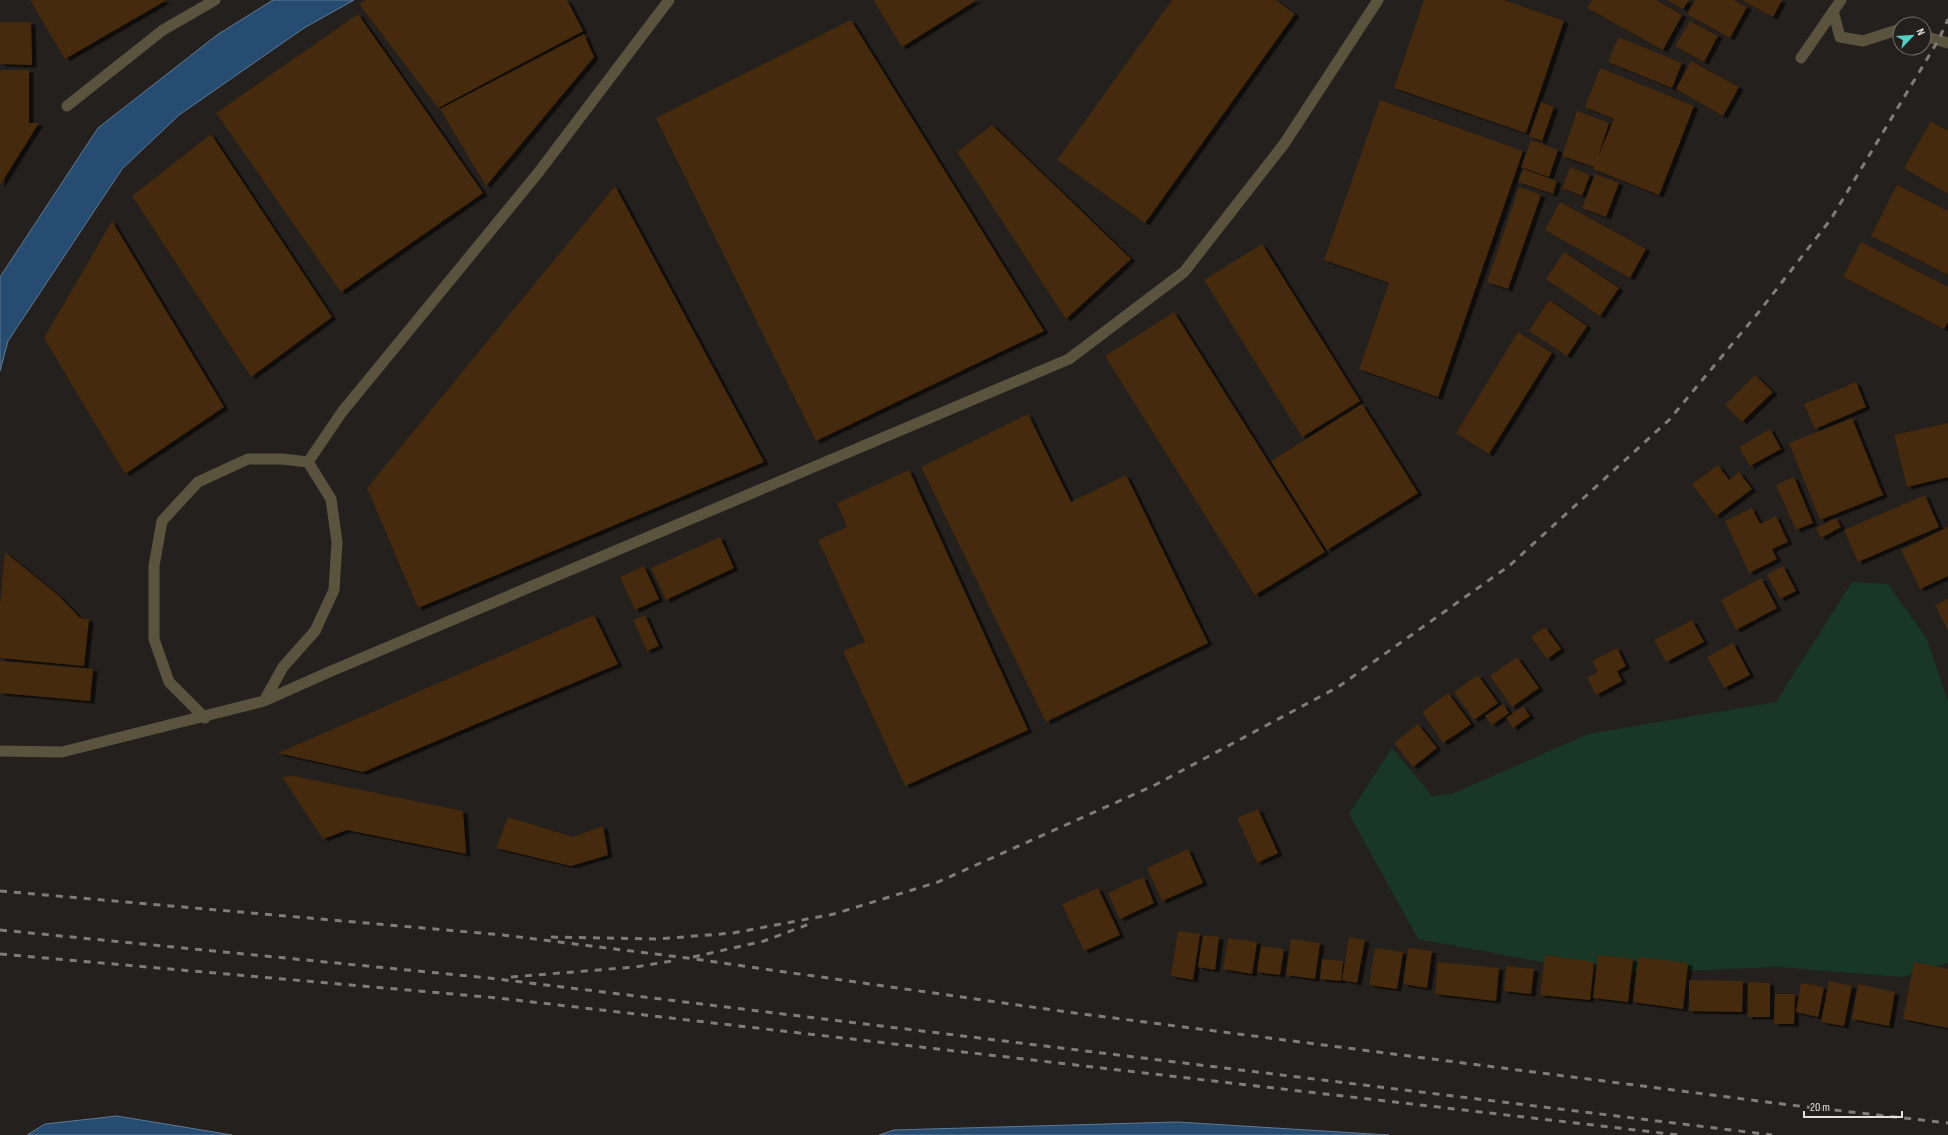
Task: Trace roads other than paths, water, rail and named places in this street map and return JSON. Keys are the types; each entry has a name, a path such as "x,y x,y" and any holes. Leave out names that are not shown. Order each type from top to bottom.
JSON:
{"street":[{"path":"68,106 163,30 215,0"},
{"path":"308,462 342,412 538,173 669,0"},
{"path":"0,751 62,752 205,718 264,701 329,672 1069,359 1184,272 1284,144 1378,0"},
{"path":"1801,58 1841,0"},
{"path":"1833,11 1840,37 1863,41 1892,32"},
{"path":"1932,38 1948,42"},
{"path":"205,718 169,682 154,639 154,566 162,520 198,482 248,459 282,459 308,462"},
{"path":"264,701 283,667 314,632 334,590 336,542 331,499 308,462"}],"water":[{"path":"273,0 354,0 304,28 179,115 122,169 8,341 0,371 0,277 98,128 217,35"},
{"path":"117,1116 232,1135 27,1135 45,1124"},
{"path":"1177,1122 1389,1135 879,1135 894,1130"}],"railway":[{"path":"551,937 658,939 733,933 834,914 938,882 1155,785 1338,687 1509,566 1669,420 1758,313 1831,219 1939,39 1948,19"},
{"path":"0,891 503,935 687,958 1067,1012 1790,1105 1948,1123"},
{"path":"693,957 764,941 812,923"},
{"path":"0,930 489,978 1772,1135"},
{"path":"0,954 498,998 1679,1135"},
{"path":"511,977 635,967 678,960"}]}
